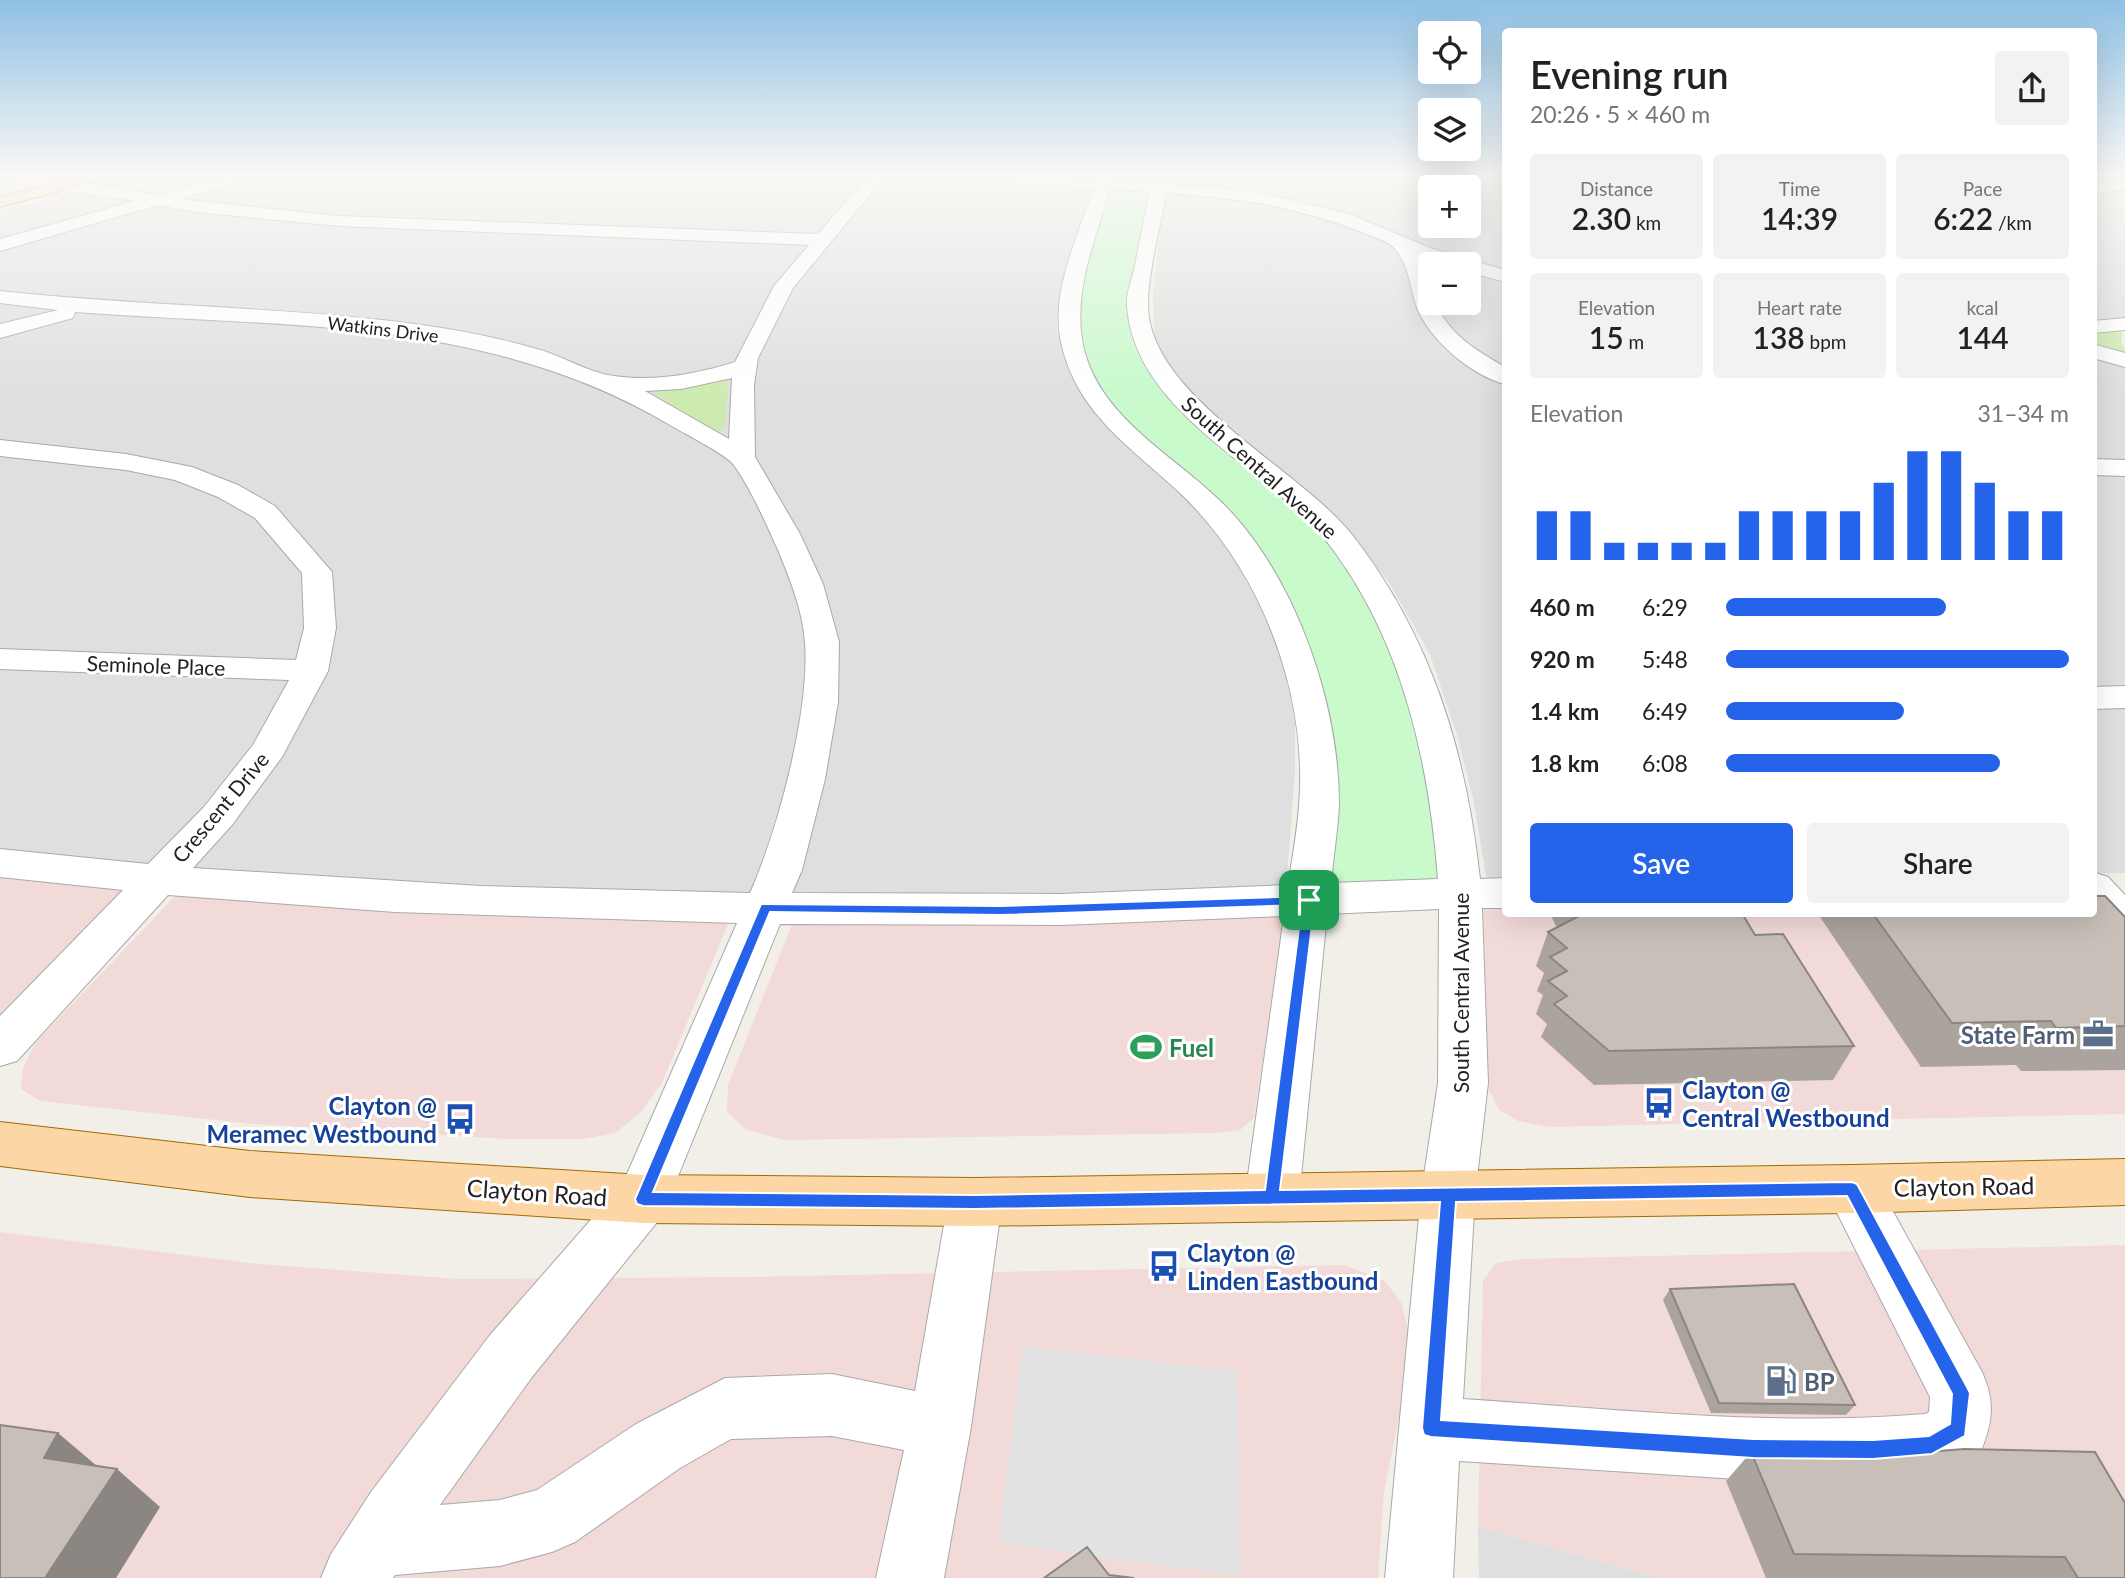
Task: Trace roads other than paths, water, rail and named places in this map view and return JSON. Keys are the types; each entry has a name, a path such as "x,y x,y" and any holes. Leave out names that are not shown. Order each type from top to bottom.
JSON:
{"main road":[{"name":"Clayton Road","path":"0,1144 250,1174 643,1199 975,1202 1852,1189 2125,1182"}],"street":[{"path":"365,1561 511,1356 643,1199 781,870 806,779 820,702 822,642 808,584 785,534 742,457 742,385 746,366 764,323 784,286 814,249"},
{"path":"1083,249 1070,293 1071,340 1090,389 1112,420 1222,519 1276,605 1298,660 1315,732 1319,805 1272,1198"},
{"name":"South Central Avenue","path":"1147,249 1137,304 1144,337 1154,362 1174,389 1200,416 1286,485 1341,540 1385,606 1413,665 1439,745 1454,826 1460,893 1464,1083 1448,1195 1419,1578"},
{"path":"1403,249 1418,272"},
{"path":"1481,270 1502,277"},
{"path":"1481,279 1502,278"},
{"name":"Watkins Drive","path":"0,297 110,309 371,325 454,338 519,353 608,382 742,457"},
{"path":"0,331 38,319 110,309"},
{"path":"1433,315 1449,338 1502,375"},
{"path":"2097,327 2125,324"},
{"path":"2097,352 2125,360"},
{"path":"608,382 645,386 683,383 746,366"},
{"name":"Crescent Drive","path":"0,449 126,462 182,473 228,491 265,512 317,572 320,628 311,671 269,749 218,816 0,1047"},
{"path":"2097,467 2125,468"},
{"name":"Seminole Place","path":"0,659 311,671"},
{"path":"2097,698 2125,697"},
{"path":"0,863 306,892 495,901 765,907 1014,910 1502,893"},
{"path":"2097,886 2125,883"},
{"path":"2097,891 2125,923"},
{"path":"1431,1428 1753,1448 1873,1450 1932,1445 1959,1429 1961,1393 1852,1189"},
{"path":"911,1578 940,1427 975,1202"},
{"path":"365,1561 500,1533 552,1519 658,1446 725,1409 832,1405 940,1427"}],"place":[{"name":"State Farm","path":"2098,1034"},
{"name":"Fuel","path":"1146,1047"},
{"name":"Clayton @ Central Westbound","path":"1659,1103"},
{"name":"Clayton @ Meramec Westbound","path":"460,1119"},
{"name":"Clayton @ Linden Eastbound","path":"1164,1266"},
{"name":"BP","path":"1781,1381"}]}
